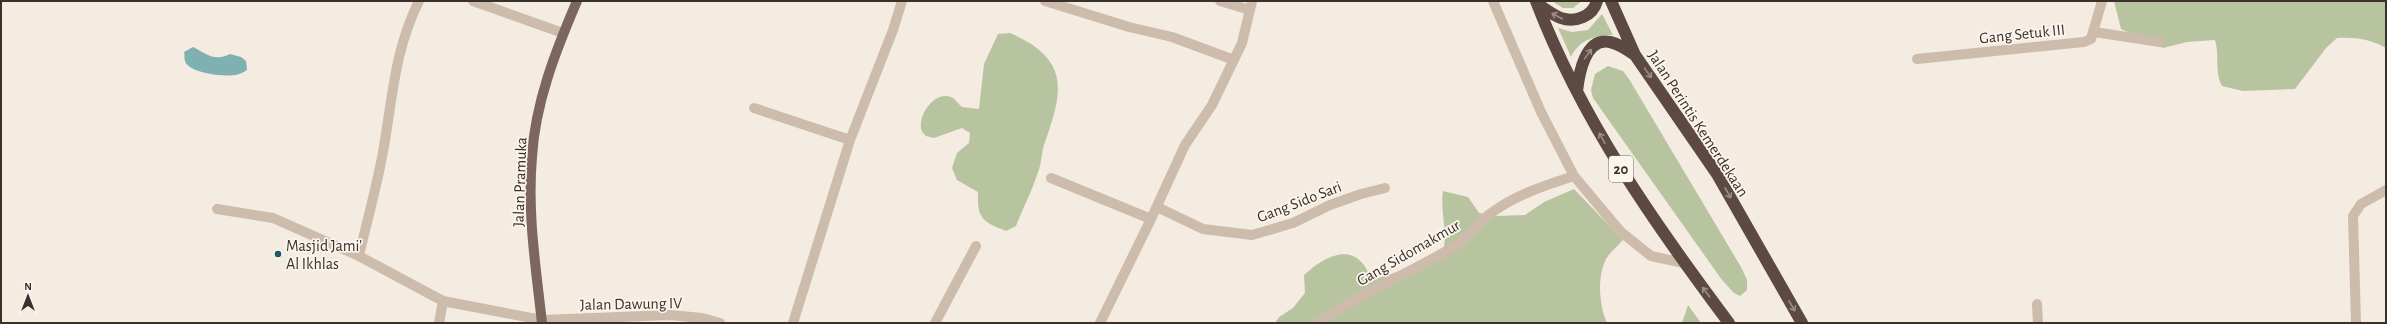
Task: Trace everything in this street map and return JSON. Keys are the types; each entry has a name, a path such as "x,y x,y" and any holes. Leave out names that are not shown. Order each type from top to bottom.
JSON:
{"highway":[{"path":"1537,3 1559,18 1574,21 1586,16 1595,8 1597,1"},
{"name":"Jalan Perintis Kemerdekaan","path":"1611,1 1635,55 1717,174 1802,323"},
{"name":"20","path":"1537,3 1554,48 1612,157 1684,263 1729,323"},
{"path":"1577,91 1579,71 1585,56 1599,43 1609,42 1635,55"}],"main road":[{"name":"Jalan Pramuka","path":"542,322 531,226 532,156 540,104 563,33 578,1"}],"street":[{"path":"359,256 384,147 397,60 406,28 419,1"},
{"path":"473,1 563,33"},
{"path":"793,323 850,140 893,30 902,1"},
{"path":"1045,1 1129,27 1172,37 1234,60"},
{"path":"1100,323 1152,219 1184,145 1212,105 1242,43 1251,5 1220,1"},
{"path":"1493,1 1541,112 1574,176 1621,232 1651,256 1684,263"},
{"path":"2102,1 2094,32 2160,42"},
{"name":"Gang Setuk III","path":"1917,59 2084,42 2091,39 2094,32"},
{"path":"754,108 850,140"},
{"name":"Gang Sidomakmur","path":"1318,323 1367,292 1453,248 1468,238 1492,211 1532,190 1574,176"},
{"path":"1051,178 1152,219"},
{"name":"Gang Sido Sari","path":"1157,207 1203,229 1252,235 1293,223 1348,198 1385,188"},
{"path":"2356,323 2353,216 2361,204 2386,190"},
{"name":"Jalan Dawung IV","path":"217,209 273,218 359,256 443,301 542,322 670,315 702,318 720,323"},
{"path":"935,323 976,246"},
{"path":"438,323 443,301"},
{"path":"2038,304 2038,323"}],"green space":[{"path":"1552,1 1582,1 1573,8 1563,8"},
{"path":"2114,1 2386,1 2386,48 2374,42 2363,39 2337,38 2326,48 2295,89 2243,91 2222,86 2218,74 2215,40 2187,42 2163,48 2121,29"},
{"path":"1602,14 1613,35 1594,37 1588,40 1578,46 1571,57 1558,28 1572,32 1588,30"},
{"path":"1010,33 1029,43 1043,54 1052,65 1057,77 1058,91 1056,106 1036,179 1016,226 1006,231 986,222 980,213 978,192 957,180 952,168 957,153 969,143 970,133 962,128 934,138 926,136 921,129 921,122 930,104 941,97 947,96 953,98 962,107 979,109 984,64 998,34"},
{"path":"1608,66 1623,71 1629,79 1741,267 1747,280 1747,290 1740,296 1734,293 1722,280 1593,98 1591,90 1595,74"},
{"path":"1574,189 1623,240 1606,259 1601,274 1601,300 1607,323 1275,323 1279,317 1293,308 1305,293 1304,275 1332,256 1341,254 1356,258 1367,270 1372,280 1425,263 1444,248 1445,234 1442,205 1443,191 1468,197 1479,213 1496,216 1525,215 1544,202"},
{"path":"1688,305 1701,323 1682,323"}],"water":[{"path":"193,47 215,57 230,54 241,57 246,61 247,70 236,75 223,75 193,69 185,61 184,52"}],"place":[{"name":"Masjid Jami' Al Ikhlas","path":"278,254"}]}
